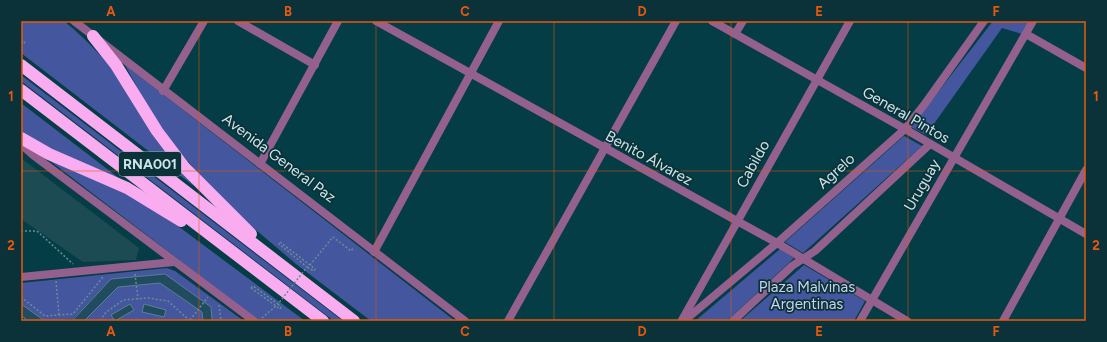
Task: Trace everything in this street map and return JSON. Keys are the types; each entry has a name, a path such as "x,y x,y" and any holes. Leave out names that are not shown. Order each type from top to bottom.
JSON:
{"highway":[{"path":"93,36 116,65 157,131 185,168 280,263"},
{"name":"RNA001","path":"21,65 354,321"},
{"name":"RNA001","path":"21,90 323,321"},
{"path":"21,138 49,154 127,188 236,255"}],"street":[{"name":"Avenida General Paz","path":"74,21 163,91 465,321"},
{"path":"163,91 204,21"},
{"path":"238,21 315,65"},
{"path":"260,164 338,21"},
{"name":"Benito Álvarez","path":"376,21 803,258 907,321"},
{"path":"374,252 470,72 499,21"},
{"path":"508,321 676,21"},
{"name":"General Pintos","path":"712,21 1086,234"},
{"path":"735,34 743,21"},
{"name":"Cabildo","path":"683,321 850,21"},
{"name":"Agrelo","path":"683,321 776,243 904,129 924,105 984,21"},
{"name":"Uruguay","path":"860,321 1033,21"},
{"path":"1026,34 1086,68"},
{"path":"21,144 33,155 254,321"},
{"path":"733,321 792,266 816,251 930,144"},
{"path":"1002,321 1086,170"},
{"path":"21,277 174,262"}],"path":[{"path":"21,41 25,42"},
{"path":"21,231 37,230 80,271"},
{"path":"259,321 277,305 333,237 351,251 360,241"},
{"path":"280,242 279,244 309,266"},
{"path":"134,266 138,299"},
{"path":"21,297 45,316 73,314 111,268"},
{"path":"56,274 59,315"},
{"path":"251,288 253,286 277,305 282,307"},
{"path":"100,321 104,314 123,300 148,298 168,301 190,321 216,293"},
{"path":"216,293 221,321"}],"shaded area":[{"path":"21,158 139,248 136,260 83,262 21,219"}],"green space":[{"path":"21,21 64,21 84,38 102,57 135,99 194,186 21,53"},
{"path":"993,21 1029,21 1022,34 1002,28 926,135 911,127"},
{"path":"125,65 455,321 371,321 296,264 243,219 201,177 157,124"},
{"path":"21,75 343,321 334,321 21,81"},
{"path":"21,103 128,185 48,149 21,132"},
{"path":"904,136 922,146 803,253 785,242"},
{"path":"45,157 90,174 143,203 182,229 305,321 259,321"},
{"path":"780,249 794,258 727,321 695,321"},
{"name":"Plaza Malvinas Argentinas","path":"804,265 865,301 854,321 740,321"},
{"path":"167,268 175,271 244,321 212,321 211,307 165,274 111,279 73,319 45,321 21,304 21,283"},
{"path":"160,283 202,312 203,321 84,321 118,287"}],"building":[{"path":"165,274 211,307 212,321 203,321 202,312 160,283 118,287 84,321 72,321 111,279"},
{"path":"21,304 45,321 25,321 25,318 21,316"},
{"path":"130,304 134,310 115,321 111,315"},
{"path":"144,304 166,310 164,317 142,312"}]}
